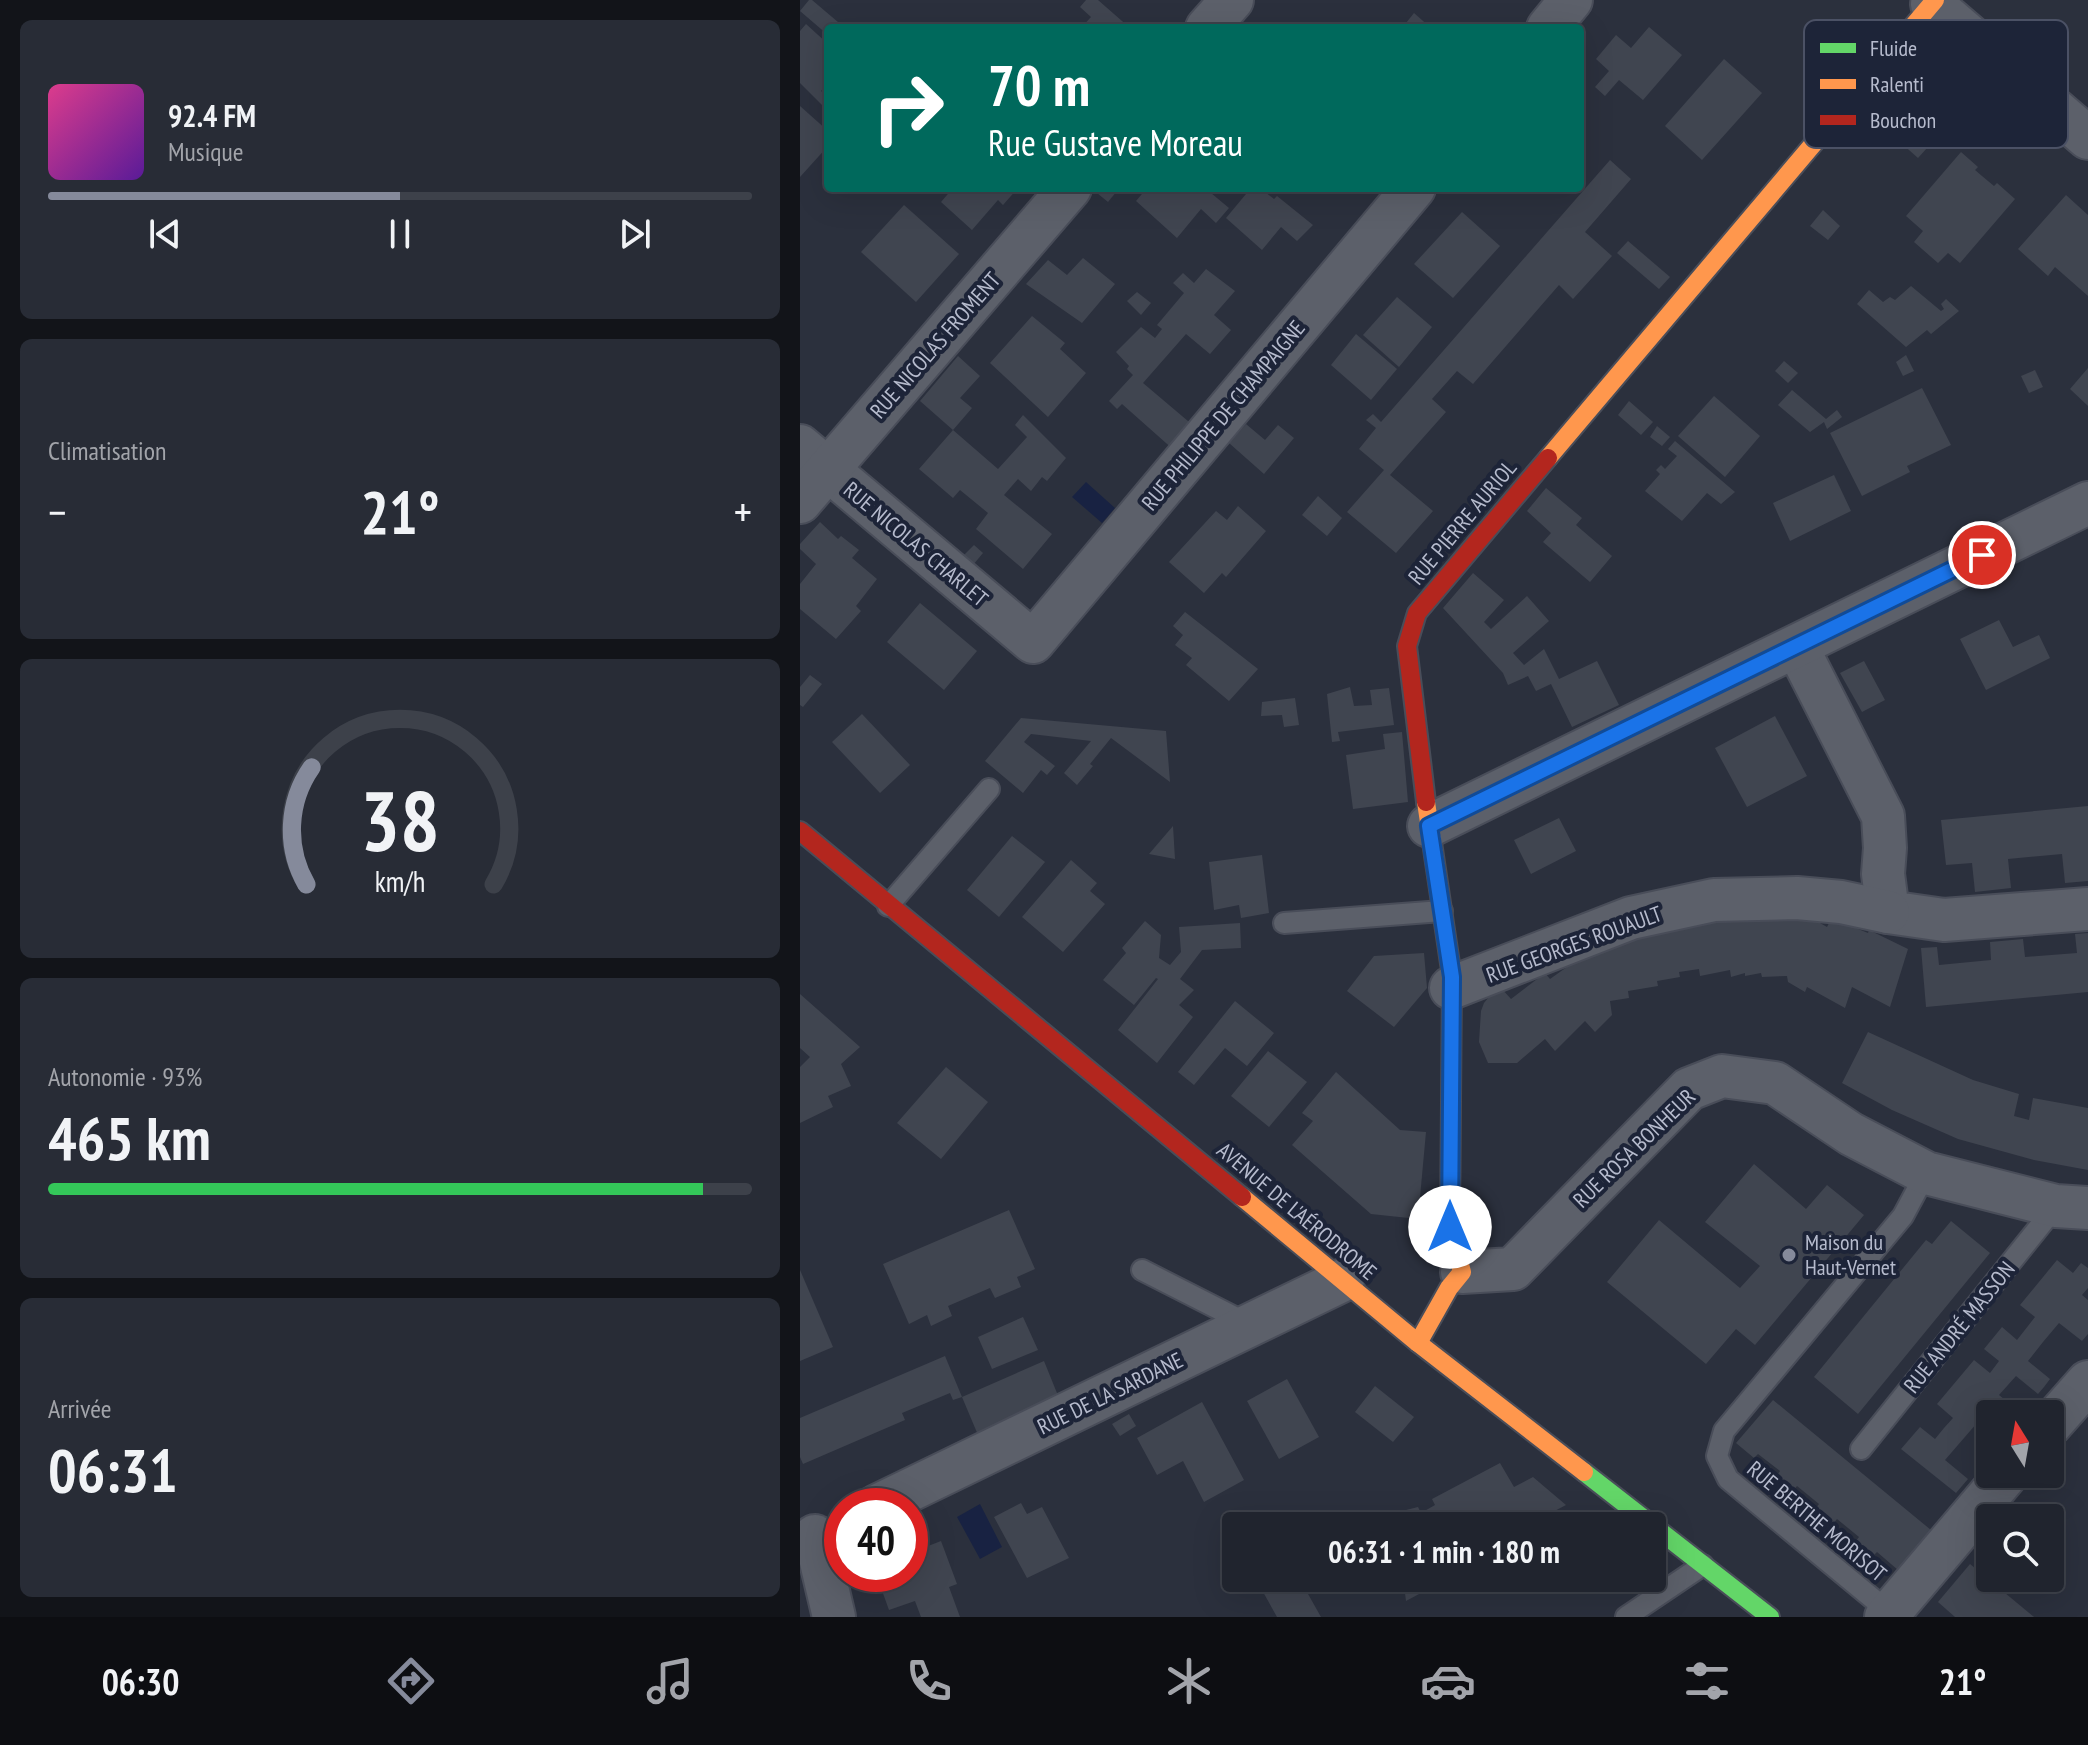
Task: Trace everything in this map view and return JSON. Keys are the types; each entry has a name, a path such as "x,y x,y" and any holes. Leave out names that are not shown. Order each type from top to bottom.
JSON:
{"street":[{"path":"1211,24 1232,0"},
{"path":"1551,24 1571,0"},
{"path":"1931,1 1953,20"},
{"name":"RUE PIERRE AURIOL","path":"1915,20 1931,1"},
{"path":"2068,121 2088,138"},
{"name":"RUE PIERRE AURIOL","path":"1462,1272 1450,1227 1451,988 1407,646 1417,613 1808,148"},
{"name":"RUE NICOLAS FROMENT","path":"800,502 814,458 1066,192"},
{"name":"RUE PHILIPPE DE CHAMPAIGNE","path":"1033,642 1411,192"},
{"name":"RUE NICOLAS CHARLET","path":"814,458 1033,642"},
{"path":"1429,826 2088,503"},
{"path":"1797,647 1883,816 1883,874 1888,912"},
{"name":"AVENUE DE L'AÉRODROME","path":"800,831 1418,1343 1770,1617"},
{"name":"RUE GEORGES ROUAULT","path":"1451,988 1631,918 1714,900 1797,898 1841,902 1944,920 2088,909"},
{"name":"RUE ROSA BONHEUR","path":"1462,1272 1513,1269 1689,1089 1722,1076 1775,1083 1851,1134 1926,1173 2072,1207"},
{"path":"1418,1343 1449,1288 1462,1272"},
{"name":"RUE DE LA SARDANE","path":"914,1488 1343,1280"},
{"path":"2064,1409 2088,1382"},
{"path":"1890,1615 1995,1488"},
{"path":"819,1534 834,1617"}],"lane":[{"path":"888,906 989,789"},
{"path":"1284,923 1442,911"},
{"name":"RUE BERTHE MORISOT","path":"1890,1615 1728,1479 1717,1456 1724,1431 1903,1216 1926,1173"},
{"name":"RUE ANDRÉ MASSON","path":"1861,1449 2072,1207"},
{"path":"1142,1270 1250,1325"},
{"path":"1626,1617 1703,1565"}],"water":[{"path":"1086,482 1115,508 1102,523 1072,497"},
{"path":"980,1504 1002,1547 980,1559 957,1517"}],"building":[{"path":"812,0 840,24 824,24 824,32 800,11"},
{"path":"1086,0 1098,0 1125,24 1085,24 1091,17 1080,7"},
{"path":"1414,13 1426,24 1405,24"},
{"path":"806,24 824,40 824,88 821,91 824,94 824,107 800,83 800,31"},
{"path":"1649,27 1682,55 1643,100 1619,80 1605,96 1595,87 1609,71 1596,59 1616,35 1631,48"},
{"path":"1724,59 1762,93 1702,160 1665,126"},
{"path":"800,106 824,127 824,150 800,177"},
{"path":"1907,148 1927,148 1918,158"},
{"path":"1961,152 1978,167 1975,170 2015,199 1960,263 1948,253 1938,263 1914,242 1923,231 1906,216"},
{"path":"1610,160 1631,179 1585,232 1612,256 1573,299 1559,285 1473,384 1457,371 1432,399 1446,412 1390,475 1433,511 1396,553 1347,512 1384,470 1359,449 1376,428 1366,420 1373,414 1381,422"},
{"path":"950,192 1014,192 1003,205 998,200 972,230 941,202"},
{"path":"1098,192 1116,192 1108,202"},
{"path":"1144,192 1210,192 1229,208 1216,223 1201,209 1177,238 1136,201"},
{"path":"1248,192 1265,192 1274,199 1277,196 1313,225 1297,241 1281,227 1262,250 1226,218"},
{"path":"2066,195 2088,215 2088,296 2055,267 2048,276 2018,249"},
{"path":"904,205 959,254 916,302 861,252"},
{"path":"1823,210 1840,226 1828,240 1810,226"},
{"path":"1462,212 1500,246 1453,298 1414,264"},
{"path":"1628,241 1670,277 1659,289 1617,253"},
{"path":"1083,258 1115,284 1082,323 1026,284 1048,260 1067,275"},
{"path":"1206,269 1235,291 1214,315 1231,330 1210,354 1186,334 1143,383 1195,427 1175,451 1122,404 1117,409 1109,401 1133,375 1116,352 1141,327 1155,338 1162,329 1157,325 1184,293 1173,283 1183,273 1194,283"},
{"path":"1911,286 1941,311 1944,309 1941,304 1946,299 1959,311 1931,334 1927,330 1906,347 1857,304 1869,290 1883,302 1890,297 1895,300"},
{"path":"1137,292 1151,303 1141,315 1127,301"},
{"path":"1397,297 1432,327 1399,367 1363,335"},
{"path":"1032,316 1065,343 1060,349 1086,373 1048,417 990,363"},
{"path":"1356,334 1397,369 1371,400 1331,365"},
{"path":"1906,355 1914,371 1903,376 1896,362"},
{"path":"958,356 980,376 960,398 972,408 953,430 920,401"},
{"path":"1784,361 1798,373 1788,383 1775,371"},
{"path":"2088,368 2088,406 2070,389"},
{"path":"2035,370 2043,387 2029,393 2021,376"},
{"path":"1922,388 1951,445 1907,466 1910,472 1862,496 1830,433"},
{"path":"1792,390 1826,419 1837,410 1842,417 1827,429 1824,422 1810,432 1778,405"},
{"path":"1714,396 1760,436 1725,477 1678,436"},
{"path":"1629,401 1653,422 1641,435 1618,415"},
{"path":"1023,415 1066,458 1047,481 1042,477 1031,491 1018,479 1004,495 1052,534 1023,569 976,529 988,513 960,490 953,498 919,469 953,430 998,469 1027,437 1015,425"},
{"path":"1246,424 1265,440 1278,425 1294,438 1264,474 1229,443"},
{"path":"1657,426 1670,437 1662,446 1650,437"},
{"path":"1675,441 1735,492 1721,504 1707,493 1682,521 1645,491 1660,474 1656,470 1661,465 1665,469 1677,456 1668,449"},
{"path":"1834,475 1851,511 1790,541 1773,503"},
{"path":"1546,488 1582,518 1576,525 1612,556 1590,582 1543,542 1551,533 1527,511"},
{"path":"1318,496 1342,518 1327,536 1302,515"},
{"path":"1238,506 1266,531 1226,577 1222,573 1204,593 1169,562 1216,511 1227,520"},
{"path":"820,522 838,539 841,536 859,550 852,558 877,579 856,606 861,611 836,639 800,609 800,584 816,564 800,549 800,544"},
{"path":"974,545 983,553 973,565 963,556"},
{"path":"1473,573 1504,600 1484,622 1491,629 1527,596 1549,621 1513,653 1524,665 1544,649 1559,679 1597,661 1619,705 1572,727 1551,684 1536,691 1528,676 1508,685 1503,673 1443,608"},
{"path":"920,603 977,651 944,690 887,642"},
{"path":"1185,612 1258,669 1229,701 1186,665 1192,658 1175,645 1183,635 1173,626"},
{"path":"1999,620 2013,647 2039,635 2050,658 1986,690 1960,639"},
{"path":"1864,661 1885,700 1862,712 1840,673"},
{"path":"810,675 822,684 803,707 800,705 800,687"},
{"path":"1350,687 1354,706 1372,705 1370,690 1389,688 1394,725 1338,732 1340,741 1332,742 1327,694"},
{"path":"1295,698 1299,725 1284,727 1282,715 1261,716 1262,702"},
{"path":"862,714 910,765 880,793 832,742"},
{"path":"1775,716 1807,776 1747,807 1715,748"},
{"path":"1021,718 1166,731 1170,782 1111,738 1077,785 1064,773 1091,741 1031,734 1024,742 1055,766 1047,775 1041,770 1023,793 985,761"},
{"path":"1402,732 1408,802 1353,809 1346,755 1385,749 1383,734"},
{"path":"2088,806 2088,881 2065,883 2062,854 2008,859 2011,888 1975,892 1972,863 1946,865 1941,820"},
{"path":"1559,818 1576,851 1531,874 1514,840"},
{"path":"1173,826 1175,859 1149,854"},
{"path":"1012,836 1045,862 999,917 967,890"},
{"path":"1262,855 1269,913 1241,918 1239,905 1214,910 1209,862"},
{"path":"1071,860 1097,883 1090,891 1105,904 1063,952 1022,917"},
{"path":"1780,917 1780,921 1813,919 1827,927 1830,921 1846,924 1868,933 1869,930 1908,949 1890,1007 1852,987 1845,1008 1807,987 1805,992 1788,982 1787,976 1762,977 1761,973 1745,976 1745,973 1731,977 1730,970 1700,976 1699,969 1679,972 1680,977 1657,981 1658,986 1628,991 1629,998 1610,1001 1612,1015 1595,1032 1585,1021 1555,1051 1545,1039 1517,1063 1488,1063 1479,1042 1481,1011 1492,993 1502,989 1511,999 1545,973 1550,979 1581,957 1625,941 1735,918 1736,921"},
{"path":"1145,921 1161,935 1159,958 1170,965 1181,952 1179,927 1240,923 1241,948 1202,950 1180,979 1194,990 1179,1005 1193,1017 1157,1063 1118,1030 1158,979 1134,1005 1103,980 1126,953 1122,948"},
{"path":"2088,933 2088,992 1926,1007 1921,948 1937,947 1939,965 1991,960 1990,942 2023,939 2025,957 2077,953 2075,934"},
{"path":"1424,953 1427,988 1394,1027 1347,991 1374,956"},
{"path":"800,994 860,1047 841,1064 851,1086 828,1096 833,1107 800,1123 800,1067 810,1057 800,1048"},
{"path":"1235,1001 1274,1033 1247,1066 1225,1048 1194,1085 1178,1072"},
{"path":"1868,1032 1973,1080 2019,1094 2014,1116 2029,1120 2033,1098 2088,1108 2088,1170 2034,1160 1958,1139 1892,1110 1842,1083"},
{"path":"1268,1051 1307,1082 1269,1127 1231,1096"},
{"path":"946,1067 988,1102 941,1159 897,1123"},
{"path":"1336,1072 1400,1130 1426,1132 1418,1219 1371,1214 1292,1145 1313,1121 1302,1113"},
{"name":"Maison du Haut-Vernet","path":"1754,1164 1806,1209 1827,1185 1864,1215 1755,1345 1736,1329 1706,1364 1607,1282 1659,1220 1740,1288 1760,1266 1705,1222"},
{"path":"1009,1210 1035,1269 1017,1277 1021,1287 995,1298 990,1288 948,1306 952,1316 931,1326 927,1315 909,1324 883,1264"},
{"path":"1951,1221 1990,1253 1858,1414 1814,1377 1926,1240 1932,1244"},
{"path":"2057,1260 2073,1273 2081,1263 2088,1268 2088,1288 2082,1295 2088,1300 2088,1334 2082,1341 2059,1323 2028,1361 2050,1379 2038,1394 2016,1376 1999,1395 2005,1400 1976,1400 1976,1424 1945,1460 1968,1479 1956,1493 1901,1449 1920,1427 1935,1439 1953,1418 1937,1404 1974,1360 1990,1373 1999,1361 1984,1349 2002,1327 2017,1340 2035,1317 2020,1305"},
{"path":"800,1270 833,1347 800,1361"},
{"path":"1023,1317 1038,1350 992,1369 978,1337"},
{"path":"945,1356 962,1397 953,1400 950,1393 902,1413 905,1420 803,1464 800,1457 800,1418"},
{"path":"1044,1361 1061,1403 978,1435 962,1397"},
{"path":"1287,1379 1319,1437 1279,1459 1247,1401"},
{"path":"1375,1386 1414,1417 1393,1442 1355,1412"},
{"path":"1773,1400 1931,1530 1898,1570 1877,1552 1872,1557 1855,1542 1859,1537 1837,1519 1833,1524 1815,1509 1819,1504 1797,1486 1793,1491 1776,1477 1780,1471 1758,1454 1754,1458 1736,1443"},
{"path":"1202,1402 1244,1480 1204,1502 1183,1461 1157,1475 1137,1438"},
{"path":"1129,1414 1136,1426 1120,1436 1112,1424"},
{"path":"1500,1463 1514,1487 1533,1477 1566,1505 1553,1512 1423,1512 1435,1505 1432,1499"},
{"path":"1021,1503 1027,1514 1042,1507 1069,1558 1027,1578 994,1517"},
{"path":"1418,1507 1420,1512 1398,1512"},
{"path":"941,1541 957,1584 949,1587 960,1617 921,1617 915,1601 889,1610 882,1592 928,1592 928,1546"},
{"path":"1970,1564 1976,1569 1976,1592 2004,1592 2034,1617 1955,1617 1938,1602"},
{"path":"1263,1592 1307,1592 1321,1617 1277,1617"},
{"path":"1395,1592 1423,1592 1406,1601 1405,1593"}],"traffic: fast":[{"path":"1584,1472 1770,1617"}],"traffic: slow":[{"path":"1918,20 1935,0"},
{"path":"1548,458 1810,148"},
{"path":"1418,1343 1449,1288 1462,1272 1450,1227 1452,977 1426,802"},
{"path":"1242,1197 1418,1343 1584,1472"}],"traffic: jam":[{"path":"1426,802 1407,646 1417,613 1548,458"},
{"path":"800,831 1242,1197"}],"place":[{"name":"Maison du Haut-Vernet","path":"1789,1255"}],"route":[{"path":"1450,1227 1452,977 1429,826 1982,555"}]}
